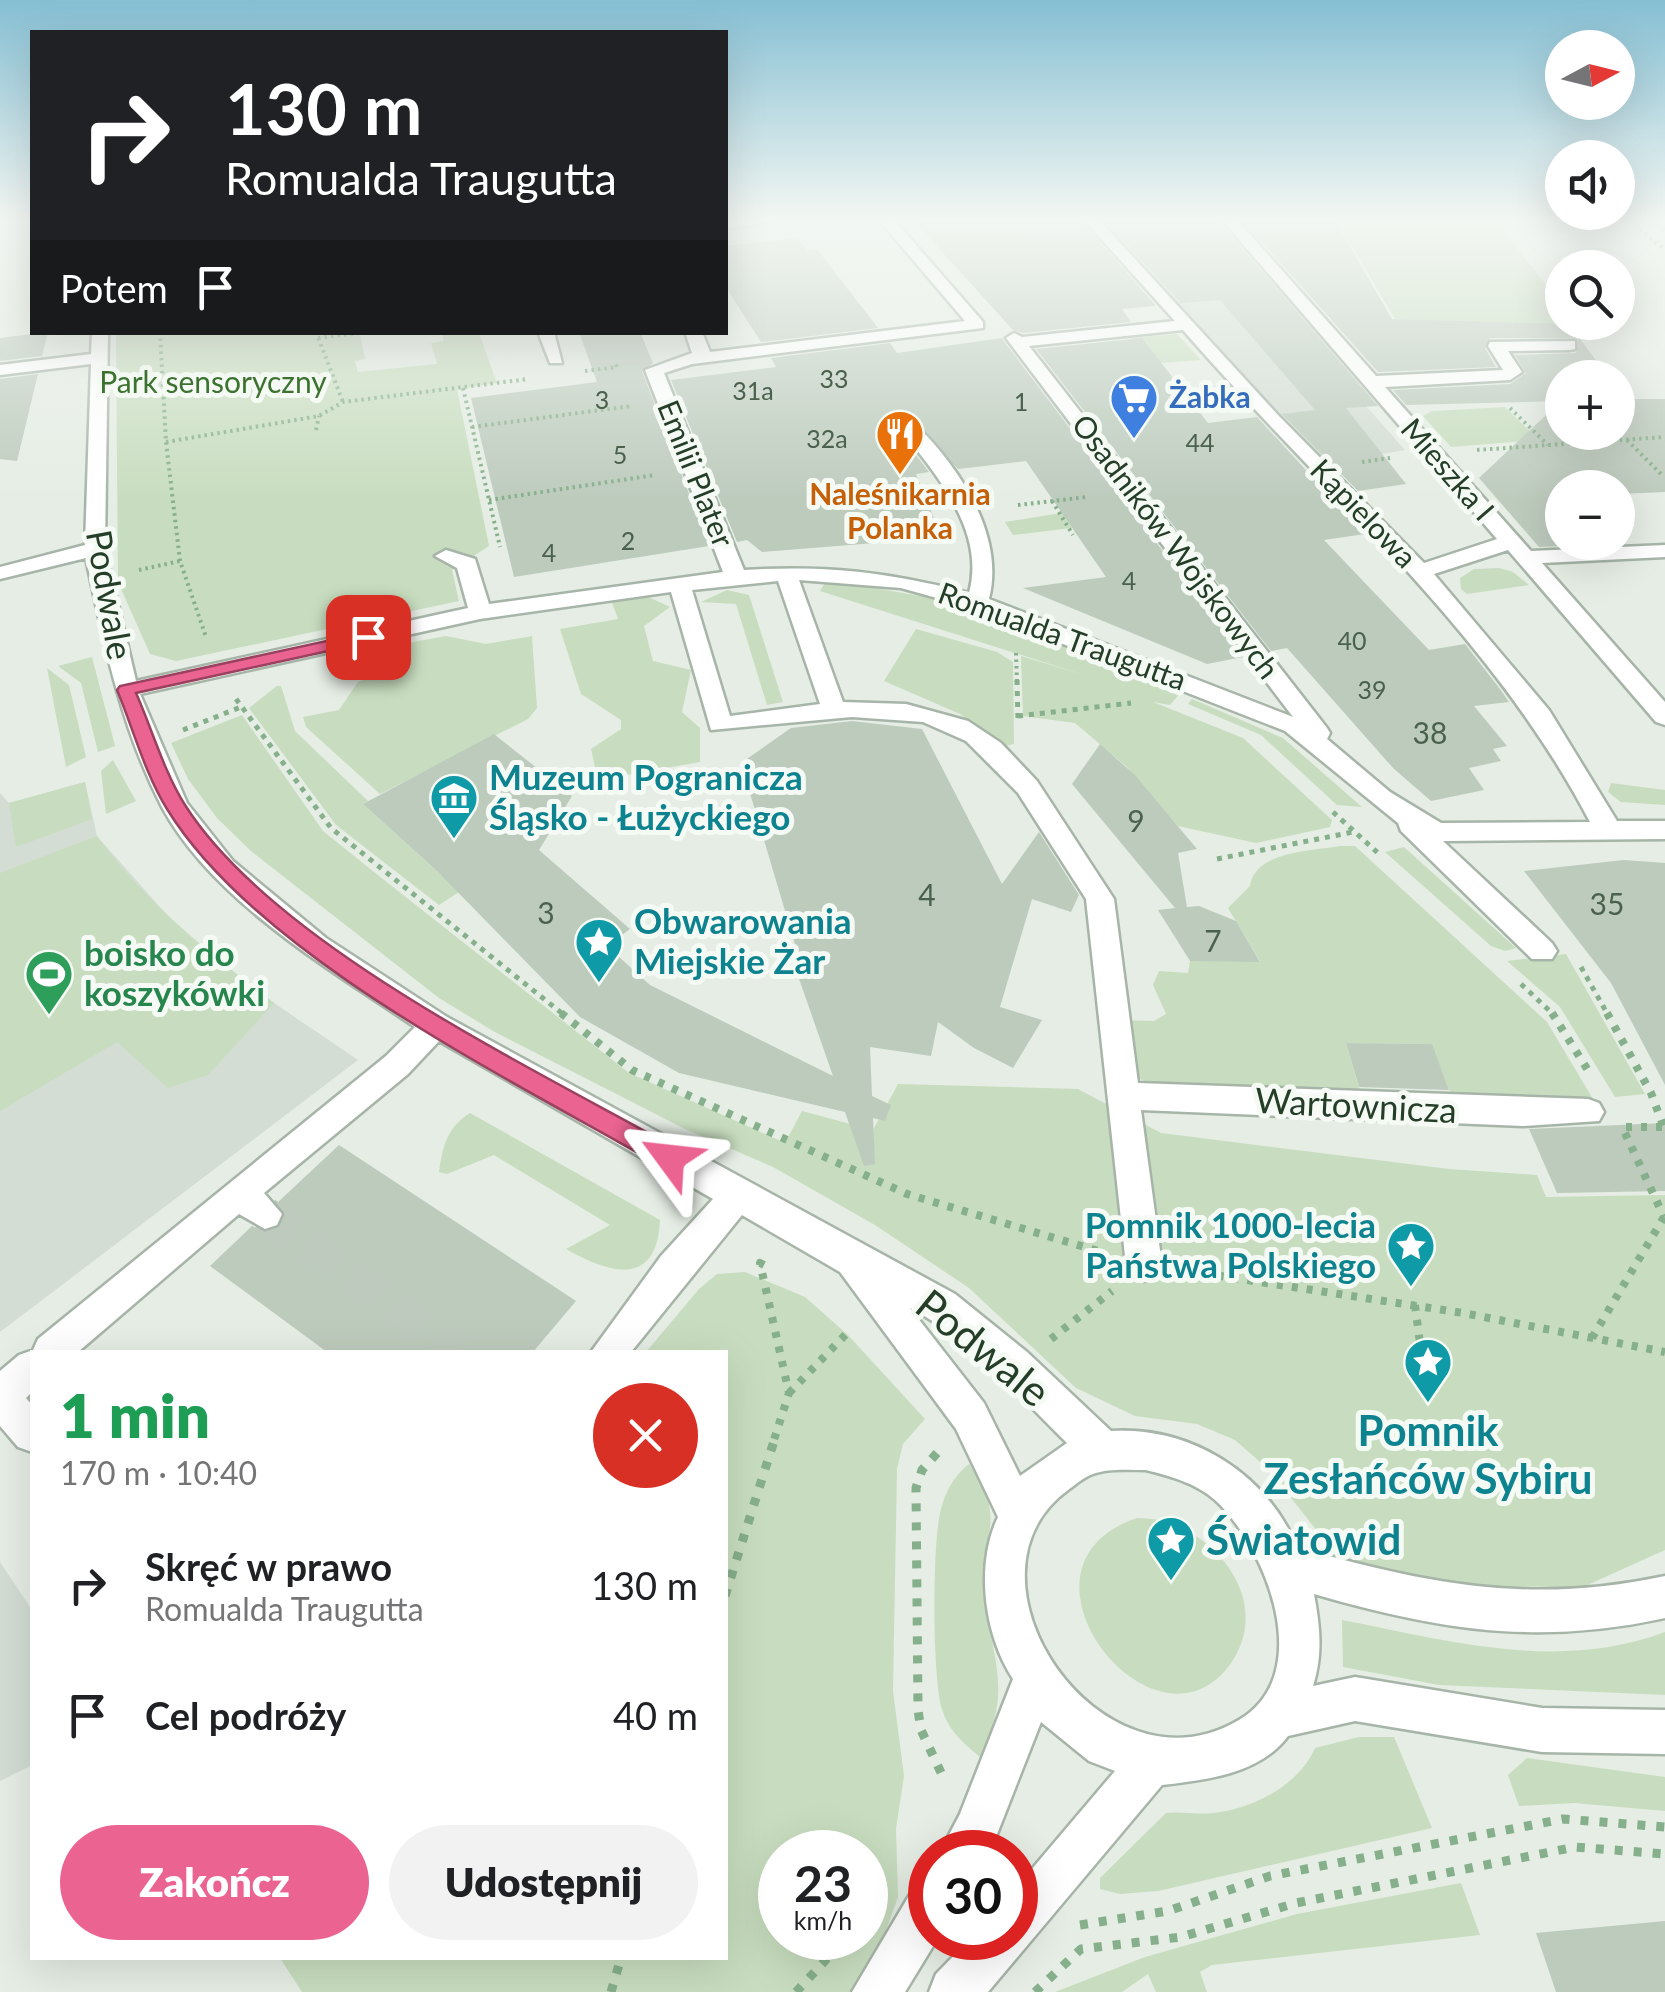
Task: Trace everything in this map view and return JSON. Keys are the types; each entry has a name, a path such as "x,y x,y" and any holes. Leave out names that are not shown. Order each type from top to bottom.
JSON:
{"street":[{"path":"696,347 977,325 967,314"},
{"name":"Kąpielowa","path":"1172,314 1418,572 1555,730 1607,828"},
{"name":"Mieszka I","path":"1311,314 1665,718"},
{"name":"Osadników Wojskowych","path":"1182,325 1016,340 1332,752"},
{"name":"Podwale","path":"100,335 95,549 126,690 174,806 223,868 316,946 436,1024 737,1196 942,1306 1014,1365 1103,1451"},
{"path":"547,335 556,359"},
{"path":"1371,382 1510,375 1513,372 1496,346 1569,345"},
{"name":"Emilii Plater","path":"696,347 654,370 736,576"},
{"path":"0,370 98,358"},
{"path":"909,429 924,444 967,514 986,560 977,602"},
{"path":"1418,572 1492,545 1518,551 1665,551"},
{"path":"0,573 95,549"},
{"path":"446,556 467,564 479,607"},
{"path":"786,572 834,710"},
{"name":"Romualda Traugutta","path":"126,690 479,607 786,572 902,582 977,602 1294,726 1332,752 1404,819 1438,832 1665,830"},
{"path":"679,584 720,725 834,710 913,712 976,735 1025,786 1075,850 1100,899 1144,1265"},
{"path":"1404,819 1542,951"},
{"path":"54,1350 252,1204 436,1024"},
{"name":"Wartownicza","path":"1125,1096 1523,1113 1588,1112"},
{"path":"611,1350 737,1196"},
{"name":"Podwale","path":"852,1260 970,1416 1019,1516"},
{"path":"30,1370 0,1396 30,1431"},
{"path":"1103,1451 1160,1454 1188,1461 1228,1485 1262,1521 1287,1565 1301,1617 1297,1670 1276,1716 1243,1747 1200,1764 1151,1764 1107,1747 1066,1719 1034,1681 1007,1611 1004,1576 1019,1516 1034,1492 1054,1473 1103,1451"},
{"path":"1287,1565 1414,1602 1503,1616 1619,1610 1665,1597"},
{"path":"977,1830 1034,1681"},
{"path":"1276,1716 1355,1698 1542,1730 1665,1732"},
{"path":"1038,1899 1151,1764"},
{"path":"876,1992 908,1941"},
{"path":"954,1992 984,1960"}],"path":[{"path":"160,335 166,442 180,561 208,641"},
{"path":"317,335 342,402"},
{"path":"582,372 617,367 622,380"},
{"path":"166,442 319,416 342,402 531,378"},
{"path":"463,388 511,594 479,607"},
{"path":"628,393 640,422"},
{"path":"472,427 633,406"},
{"path":"316,430 319,416"},
{"path":"1635,438 1665,436"},
{"path":"1319,468 1432,452 1545,444"},
{"path":"1635,448 1662,475"},
{"path":"489,500 661,474"},
{"path":"1018,505 1086,498"},
{"path":"1052,501 1073,535"},
{"path":"134,571 180,561"},
{"path":"1000,646 1029,655"},
{"path":"233,694 331,828 632,1070 907,1194 1144,1265 1416,1306 1665,1352"},
{"path":"1018,716 1135,703"},
{"path":"168,736 242,707"},
{"path":"1328,807 1382,857"},
{"path":"1217,858 1354,832"},
{"path":"1542,951 1570,947 1651,1093 1664,1128 1622,1127 1664,1218 1592,1338"},
{"path":"1517,980 1554,1014 1593,1079"},
{"path":"776,1272 760,1263 789,1394"},
{"path":"1040,1347 1144,1265"},
{"path":"1416,1306 1426,1389"},
{"path":"728,1587 789,1394 858,1322 848,1314"},
{"path":"944,1778 921,1730 918,1710 916,1507 922,1470 949,1439"},
{"path":"1064,1928 1168,1911 1270,1876 1563,1819 1665,1827"},
{"path":"1035,1992 1081,1949 1181,1937 1296,1902 1575,1847 1665,1854"},
{"path":"611,1992 620,1960"},
{"path":"796,1992 826,1960"}],"shaded area":[{"path":"1181,314 1284,314 1405,450 1322,465"},
{"path":"85,782 97,836 183,933 274,1003 358,1060 0,1332 0,793 9,803"},
{"path":"0,1562 30,1607 30,1766 0,1781"}],"green space":[{"path":"1392,314 1545,314 1545,324 1395,319"},
{"path":"1177,334 1201,360 1160,363 1131,338"},
{"name":"Park sensoryczny","path":"116,335 360,335 365,359 355,361 358,372 437,364 431,343 444,341 442,335 480,335 497,383 457,389 489,546 452,570 459,601 176,661 150,654 118,582"},
{"path":"1505,407 1539,440 1451,447 1423,416 1432,411"},
{"path":"1062,513 1072,528 1013,535 1005,522"},
{"path":"1474,569 1513,572 1529,585 1467,594 1461,589 1460,578"},
{"path":"840,582 960,603 1181,692 1170,705 1153,702 1243,738 1332,820 1330,827 1256,843 1178,826 1127,767 1075,723 1023,716 1021,656 1084,675 820,591 825,583"},
{"path":"727,590 749,595 783,702 767,705 736,604 701,602"},
{"path":"644,595 670,607 644,626 653,661 691,670 682,712 700,728 700,762 626,775 614,767 595,767 591,749 621,729 621,720 581,694 560,629 618,619 611,600"},
{"path":"916,629 997,652 1013,662 1014,744 1005,746 960,714 884,681"},
{"path":"446,636 486,644 532,636 537,708 528,719 380,794 306,727 303,717 339,710 358,682 373,675 391,646"},
{"path":"92,657 115,746 98,752 81,683 58,666"},
{"path":"47,668 69,685 86,757 66,767"},
{"path":"281,686 295,731 368,801 363,804 442,876 476,881 439,905 336,825 249,708"},
{"path":"1192,699 1283,738 1362,807 1337,805 1261,735 1188,704"},
{"path":"242,715 323,831 629,1073 785,1143 802,1111 873,1130 898,1084 1078,1089 1161,1133 1449,1169 1537,1175 1546,1197 1665,1195 1665,1550 1583,1587 1438,1586 1360,1565 1322,1537 1267,1468 1235,1440 1197,1424 1135,1416 1076,1388 969,1288 875,1225 773,1167 685,1129 493,1031 439,998 252,852 217,818 188,779 171,743"},
{"path":"113,760 136,801 106,814 101,771"},
{"path":"85,782 92,819 16,847 9,803"},
{"path":"1611,783 1665,790 1665,805 1621,802 1608,792"},
{"path":"97,836 158,905 274,1003 208,1075 168,1088 117,1042 0,1111 0,873"},
{"path":"1355,846 1547,1022 1593,1099 1452,1097 1431,1044 1346,1043 1361,1095 1151,1085 1137,1077 1115,1020 1154,1021 1166,1014 1153,985 1159,971 1188,973 1190,961 1260,961 1228,908 1250,886 1254,874 1273,859"},
{"path":"1404,847 1516,948 1505,951 1491,946 1385,852"},
{"path":"1566,954 1645,1094 1615,1097 1560,1007 1507,961"},
{"path":"470,1113 660,1220 650,1257 641,1266 614,1269 566,1249 610,1225 494,1155 447,1174 439,1172 447,1138"},
{"path":"745,1272 805,1297 848,1335 925,1419 903,1444 897,1469 893,1691 904,1776 896,1829 898,1897 888,1925 888,1830 758,1830 758,1960 874,1960 854,1992 302,1992 281,1960 728,1960 728,1350 648,1350 699,1289 717,1274"},
{"path":"969,1464 988,1499 985,1590 998,1674 996,1710 980,1757 957,1736 945,1717 935,1640 936,1549 941,1509 951,1484"},
{"path":"1137,1518 1163,1521 1188,1531 1228,1566 1240,1589 1246,1614 1242,1640 1229,1666 1197,1690 1162,1692 1129,1676 1101,1647 1083,1612 1080,1575 1097,1542"},
{"path":"1342,1620 1463,1644 1544,1651 1625,1644 1665,1632 1665,1695 1439,1685 1343,1667"},
{"path":"1359,1737 1394,1737 1432,1828 1158,1891 1120,1894 1100,1889 1100,1878 1166,1813 1213,1813 1244,1806 1286,1784 1315,1748"},
{"path":"1527,1758 1665,1777 1665,1811 1574,1803 1519,1806 1508,1775"},
{"path":"1461,1883 1480,1935 1212,1965 1200,1972 1207,1992 1156,1992 1148,1974 1122,1992 1055,1992 1145,1957 1297,1914"}],"building":[{"path":"743,314 867,314 878,328 761,342"},
{"path":"998,314 1125,314 1131,322 1023,333 1013,330"},
{"path":"1232,314 1299,314 1378,406 1346,408 1406,484 1358,491 1282,414 1315,410"},
{"path":"1326,314 1545,323 1545,338 1490,338 1485,348 1496,367 1378,372"},
{"path":"47,335 42,356 0,361 0,338"},
{"path":"580,335 641,335 653,363 642,371 709,546 514,577 471,398 597,382"},
{"path":"1002,338 1243,657 1207,664 1023,588 1106,577 1026,461 958,469 915,421 896,429 929,472 916,474 939,531 923,533 925,539 762,552 747,540 737,542 671,380 776,367 771,358 890,343 897,353"},
{"path":"1142,338 1208,423 1257,417 1365,534 1324,540 1429,650 1465,644 1500,689 1509,702 1474,706 1507,746 1493,749 1501,761 1469,768 1484,790 1431,801 1393,768 1287,648 1271,651 1036,349"},
{"path":"1581,340 1596,360 1545,360 1545,401 1406,405 1393,390 1510,384 1526,373 1515,355 1576,353"},
{"path":"38,374 17,461 0,459 0,379"},
{"path":"1635,399 1665,399 1665,492 1635,493 1635,470 1545,470 1545,547 1539,547 1479,478 1545,416 1545,450 1635,450"},
{"path":"852,721 922,729 1002,884 1039,832 1079,895 1071,912 1032,899 1000,1007 1042,1020 1013,1068 974,1048 938,1022 931,1056 870,1047 872,1096 891,1105 885,1121 873,1118 875,1164 864,1166 845,1112 679,1073 580,1017 439,873 363,804 494,734 572,796 539,850 630,929 607,946 650,985 833,1076 790,953 797,951 741,763 791,728"},
{"path":"1100,744 1135,775 1197,849 1178,853 1187,907 1199,906 1236,921 1260,962 1190,961 1158,910 1175,908 1072,784"},
{"path":"1624,860 1665,863 1665,1085 1611,983 1524,871"},
{"path":"1346,1043 1432,1044 1449,1090 1359,1087"},
{"path":"1665,1123 1665,1191 1557,1193 1529,1129"},
{"path":"339,1145 576,1301 535,1350 324,1350 210,1266 252,1226 266,1233 280,1227 285,1216 277,1203"},
{"path":"1665,1921 1665,1992 1556,1992 1536,1933"}],"tunnel":[{"path":"265,1214 454,1350"}],"place":[{"name":"Żabka","path":"1134,440"},
{"name":"Naleśnikarnia Polanka","path":"900,476"},
{"name":"Muzeum Pogranicza Śląsko - Łużyckiego","path":"454,840"},
{"name":"Obwarowania Miejskie Żar","path":"599,984"},
{"name":"boisko do koszykówki","path":"49,1016"},
{"name":"Pomnik 1000-lecia Państwa Polskiego","path":"1411,1288"},
{"name":"Pomnik Zesłańców Sybiru","path":"1428,1404"},
{"name":"Światowid","path":"1171,1582"}],"route":[{"path":"368,637 126,690 174,806 223,868 316,946 436,1024 670,1158"}]}
